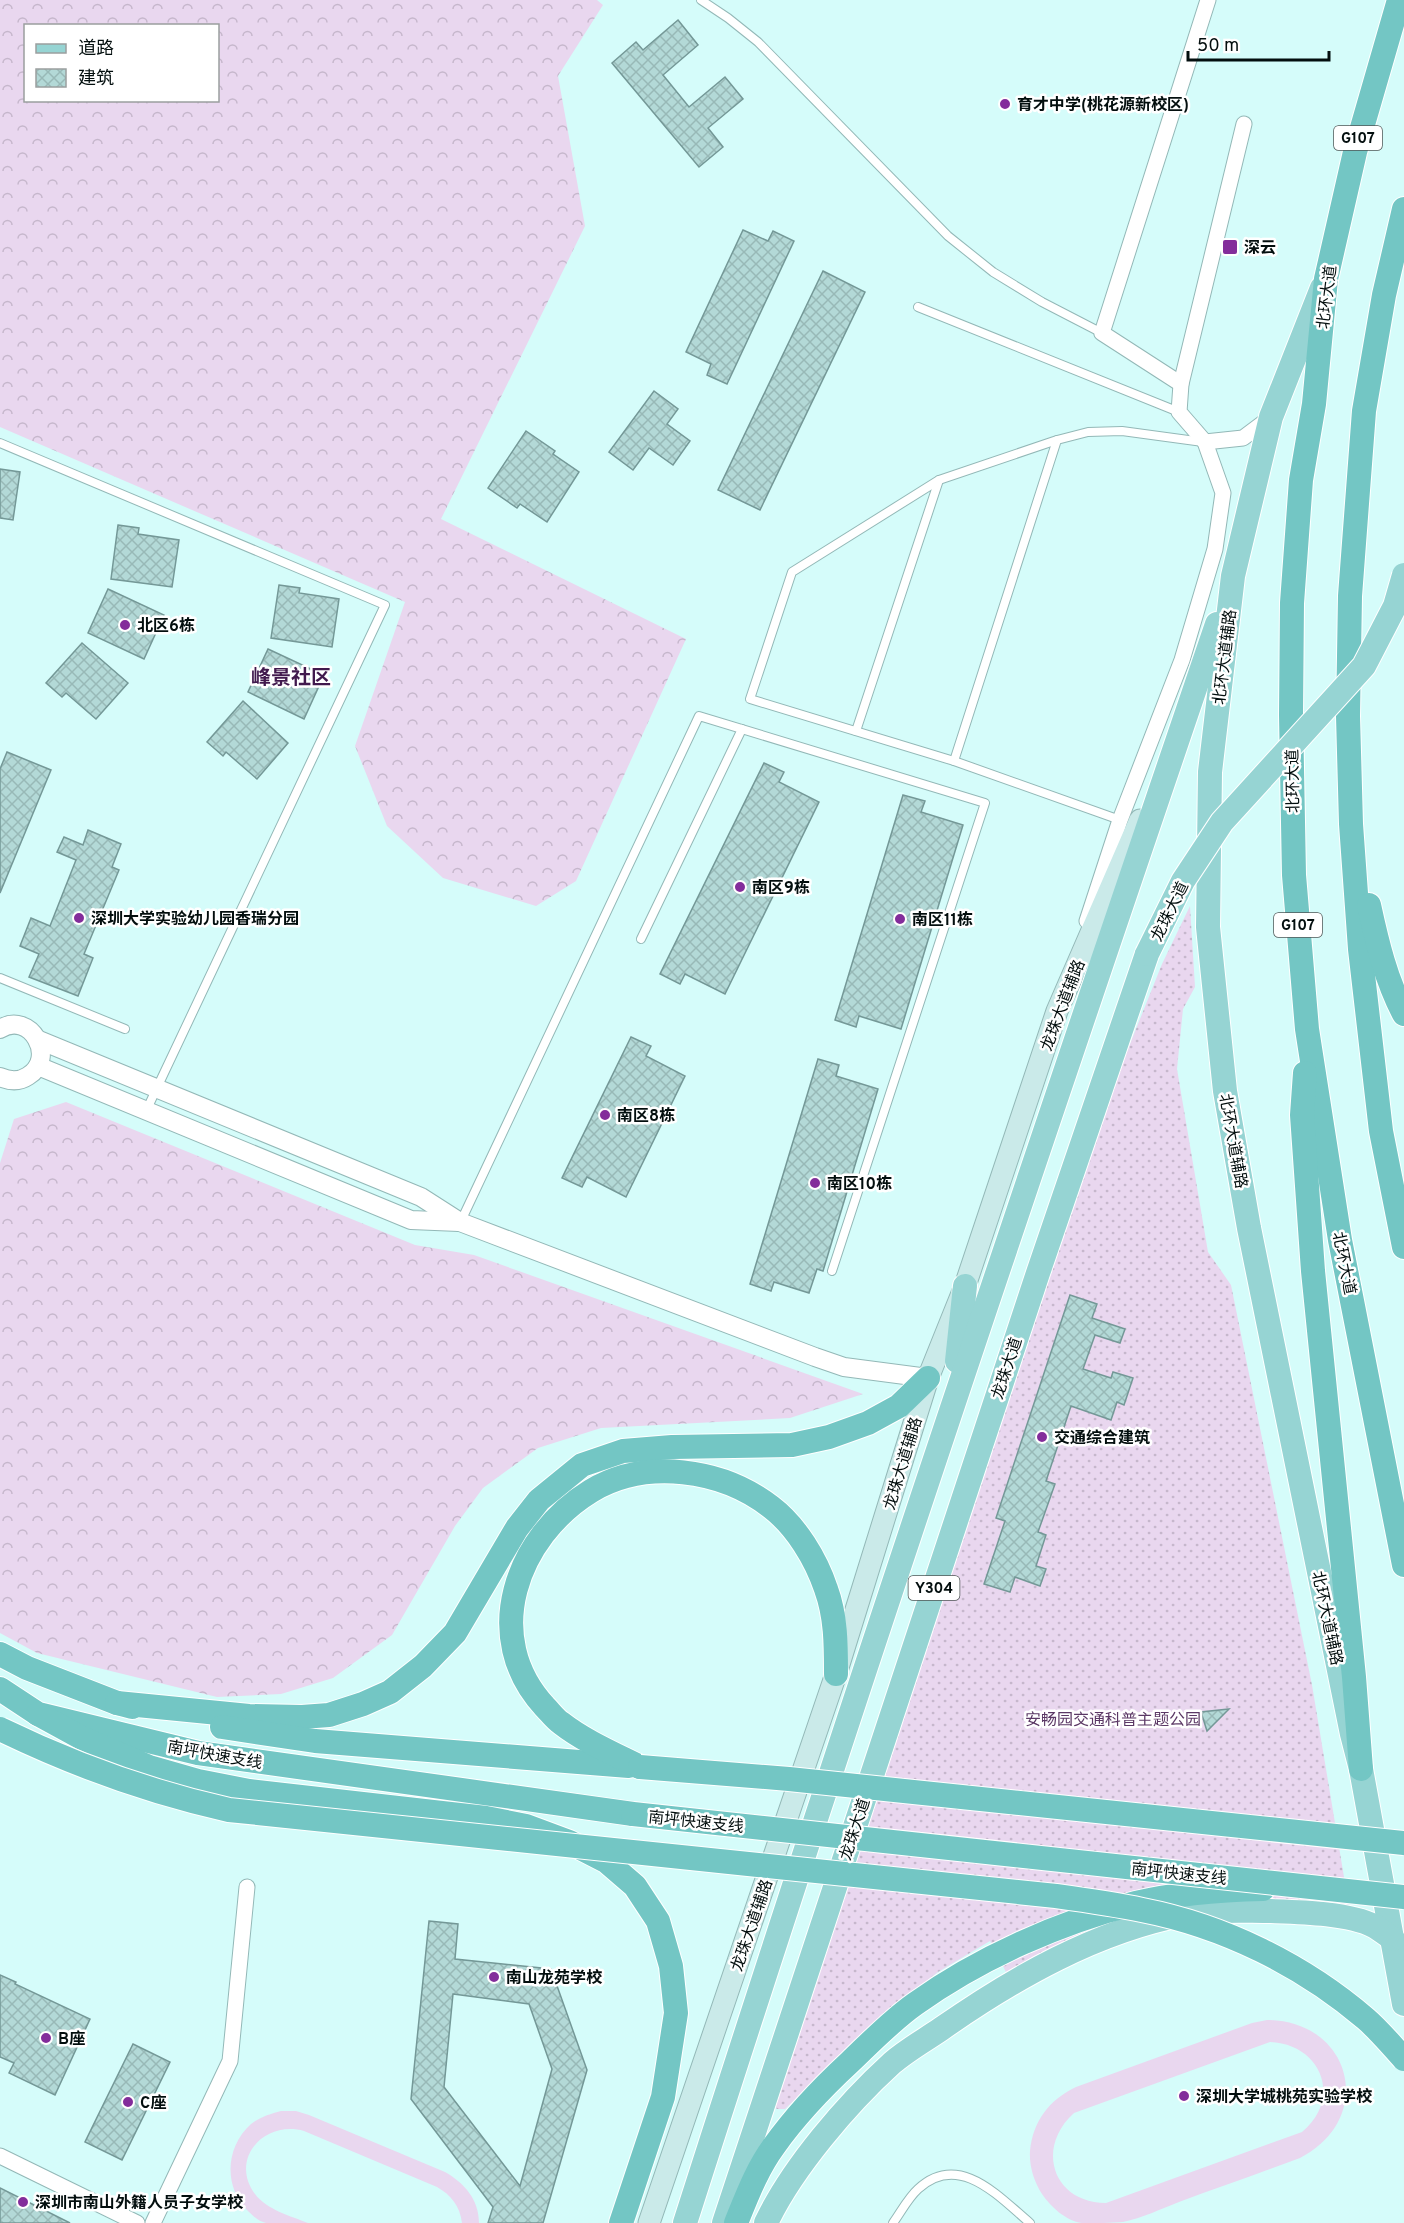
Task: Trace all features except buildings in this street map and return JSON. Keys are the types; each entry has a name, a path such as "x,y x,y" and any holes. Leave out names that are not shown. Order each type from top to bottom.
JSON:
{"highway":[{"name":"北环大道","path":"1399,0 1355,152 1326,279 1314,404 1301,480 1292,603 1291,715 1294,875 1307,1029 1340,1240 1404,1564"},
{"path":"1404,209 1384,295 1364,411 1350,596 1348,716 1351,824 1360,949 1381,1131 1404,1247"},
{"path":"1351,824 1377,940 1404,1014"},
{"path":"1307,1029 1302,1115 1309,1215 1361,1768"},
{"path":"117,1703 249,1716 302,1717 329,1714 363,1704 390,1692 407,1679 455,1633 517,1528 539,1500 582,1465 623,1451 672,1447 792,1445 829,1437 868,1423 899,1406 928,1378"},
{"path":"640,1767 560,1723 538,1699 523,1677 512,1645 510,1616 517,1582 530,1554 544,1532 592,1491 619,1479 654,1472 684,1472 719,1480 771,1507 791,1525 826,1588 835,1626 836,1674"},
{"name":"南坪快速支线","path":"0,1654 27,1668 117,1703 184,1720 315,1741 789,1779 1404,1843"},
{"name":"南坪快速支线","path":"0,1689 38,1714 198,1753 633,1814 1404,1897"},
{"path":"38,1714 82,1738 140,1763 198,1781 249,1791 426,1810 526,1826 569,1842 606,1861 635,1886 658,1921 671,1966 676,2013 663,2097 621,2223"},
{"path":"0,1729 94,1771 180,1799 229,1810 1046,1894 1143,1910 1200,1925 1258,1948 1316,1981 1358,2013 1404,2059"},
{"path":"736,2223 752,2184 773,2146 800,2112 836,2075 906,2012 956,1978 1053,1929 1137,1903 1212,1891 1319,1888"}],"main road":[{"name":"北环大道辅路","path":"1326,279 1271,417 1233,576 1209,772 1208,927 1225,1091 1249,1228 1352,1734 1361,1768 1404,2004"},
{"name":"龙珠大道","path":"724,2223 1038,1273 1147,954 1183,881 1222,822 1364,666 1395,606 1404,575"},
{"path":"685,2223 804,1850 1233,576"},
{"name":"龙珠大道辅路","path":"650,2223 836,1674 928,1378 965,1286 1057,1011 1186,716"},
{"path":"953,1404 965,1286"},
{"path":"766,2223 801,2166 844,2112 893,2062 986,1998 1082,1947 1139,1926 1186,1914 1234,1911 1286,1912 1345,1917 1373,1926 1393,1939"}],"street":[{"path":"1181,384 1102,333 1208,0"},
{"path":"1057,1011 1120,820 1182,660 1215,549 1223,493 1205,442 1179,412 1181,384 1244,124"},
{"path":"1205,442 1243,438 1271,417"},
{"path":"2,1027 14,1025 24,1027 39,1040 421,1197 460,1222 825,1361 844,1367 928,1378"},
{"path":"2,1084 33,1073 41,1058 39,1040"},
{"path":"38,1066 411,1220 460,1222"},
{"path":"153,2223 230,2061 247,1887"},
{"path":"0,2156 137,2223"}],"lane":[{"path":"701,0 758,42 948,236 993,272 1042,302 1102,333"},
{"path":"918,307 1179,412"},
{"path":"1120,820 954,761 750,699 792,572 939,480 1088,432 1122,431 1205,442"},
{"path":"954,761 1058,440"},
{"path":"0,443 385,605 146,1111"},
{"path":"856,731 939,480"},
{"path":"460,1222 699,716 985,803 832,1271"},
{"path":"641,939 742,729"},
{"path":"0,978 124,1029"},
{"path":"893,2223 916,2191 924,2184 943,2176 953,2175 983,2183 1030,2223"}],"green space":[{"path":"0,0 597,0 603,5 558,76 585,226 441,519 686,639 576,881 536,906 443,878 387,826 355,746 405,602 0,427"},
{"name":"安畅园交通科普主题公园","path":"1190,906 1195,987 1183,1009 1177,1069 1208,1252 1231,1285 1312,1685 1349,1907 1070,1941 1006,1972 990,1941 938,1972 872,2025 785,2109 777,2109 771,2103 1116,1079 1162,964"},
{"path":"66,1102 415,1245 474,1255 863,1394 790,1418 601,1428 538,1448 483,1488 455,1526 392,1635 333,1678 281,1694 217,1697 37,1653 0,1633 0,1163 14,1119"},
{"path":"1267,2020 1296,2025 1319,2036 1335,2054 1344,2075 1346,2097 1339,2120 1324,2141 1300,2158 1123,2222 1076,2222 1059,2213 1050,2204 1034,2179 1030,2151 1035,2130 1050,2105 1076,2087 1252,2023","holes":["1270,2042 1288,2045 1302,2052 1313,2062 1320,2075 1323,2089 1321,2104 1314,2118 1302,2132 1106,2203 1088,2201 1073,2194 1062,2184 1053,2157 1055,2142 1062,2127 1074,2113"]},
{"path":"281,2111 296,2111 309,2115 445,2172 458,2181 473,2199 479,2223 462,2223 454,2202 437,2187 304,2131 289,2129 276,2131 255,2145 246,2168 248,2181 260,2200 280,2212 308,2223 261,2221 247,2210 234,2190 231,2178 232,2155 236,2143 251,2124"}],"place":[{"name":"育才中学(桃花源新校区)","path":"1005,104"},
{"name":"深云","path":"1230,247"},
{"name":"北区6栋","path":"125,625"},
{"name":"南区9栋","path":"740,887"},
{"name":"深圳大学实验幼儿园香瑞分园","path":"79,918"},
{"name":"南区11栋","path":"900,919"},
{"name":"南区8栋","path":"605,1115"},
{"name":"南区10栋","path":"815,1183"},
{"name":"交通综合建筑","path":"1042,1437"},
{"name":"南山龙苑学校","path":"494,1977"},
{"name":"B座","path":"46,2038"},
{"name":"深圳大学城桃苑实验学校","path":"1184,2096"},
{"name":"C座","path":"128,2102"},
{"name":"深圳市南山外籍人员子女学校","path":"23,2202"}],"district":[{"name":"峰景社区","path":"291,677"}]}
